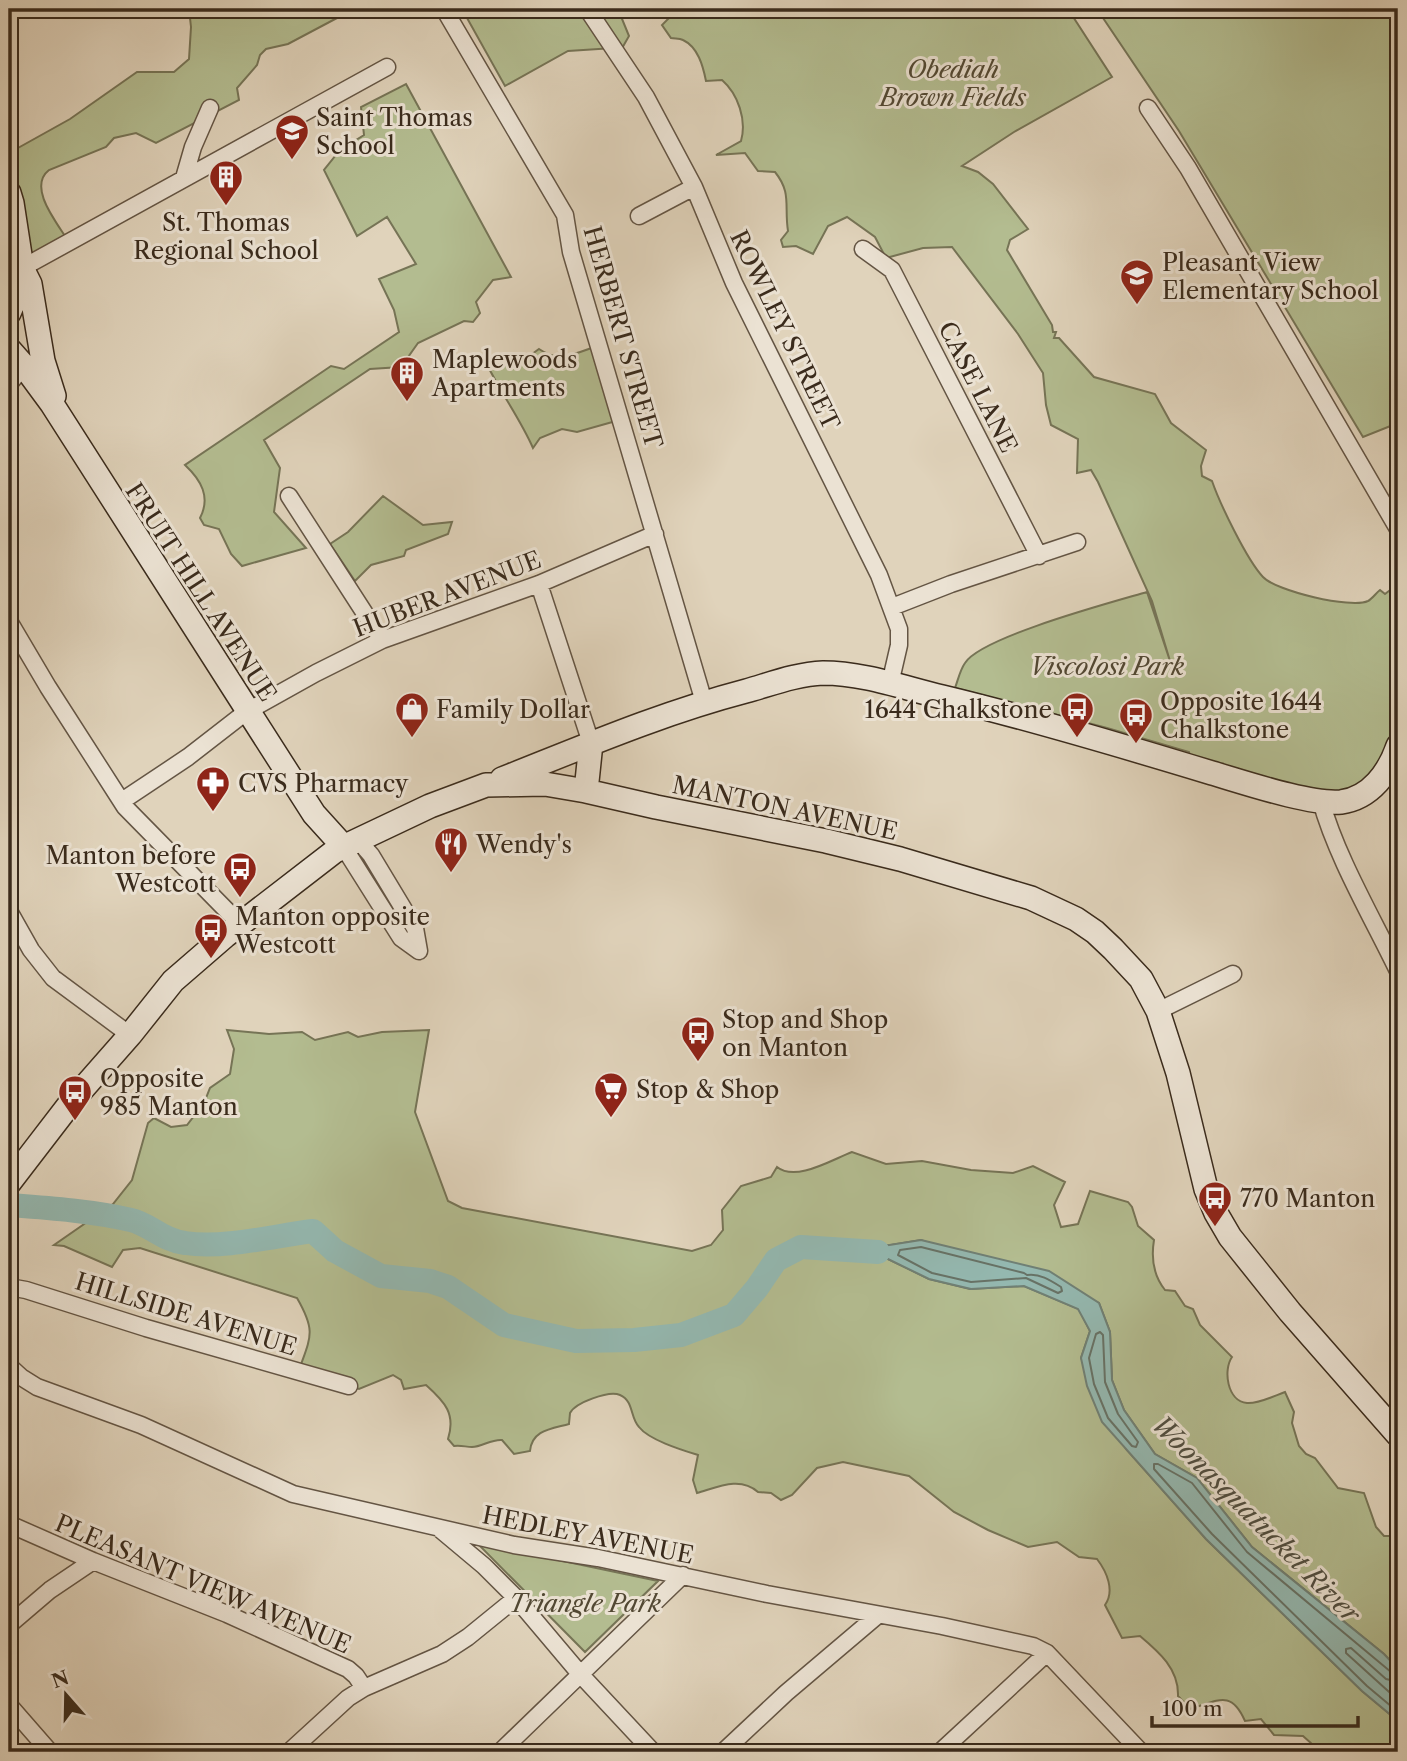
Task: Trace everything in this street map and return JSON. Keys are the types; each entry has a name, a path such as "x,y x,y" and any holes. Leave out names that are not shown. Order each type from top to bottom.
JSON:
{"main road":[{"name":"FRUIT HILL AVENUE","path":"9,193 22,268 30,284 44,361 63,423"},
{"name":"FRUIT HILL AVENUE","path":"9,313 22,268"},
{"name":"FRUIT HILL AVENUE","path":"17,358 63,423 297,788 326,809 350,843"},
{"path":"486,785 704,702 820,673 853,676 1018,715 1242,782 1321,801 1349,800 1374,786 1384,775 1398,746"},
{"path":"586,791 591,744"},
{"name":"MANTON AVENUE","path":"9,1183 72,1101 173,981 240,924 350,843 441,801 486,785 545,784 586,791 847,846 1031,898 1076,919 1113,948 1141,979 1158,1011 1178,1073 1206,1189 1230,1237 1290,1312 1398,1435"}],"street":[{"name":"HERBERT STREET","path":"444,9 565,215 571,252 704,702"},
{"name":"ROWLEY STREET","path":"588,10 646,97 694,187 734,283 892,607 899,637 890,684"},
{"path":"22,268 387,67"},
{"path":"184,178 193,147 210,108"},
{"path":"1148,108 1188,168 1398,529"},
{"path":"639,216 694,187"},
{"name":"CASE LANE","path":"863,249 892,270 1039,556"},
{"path":"9,384 17,358"},
{"path":"289,496 382,640"},
{"name":"HUBER AVENUE","path":"121,801 187,757 247,712 382,640 539,584 655,534"},
{"path":"892,607 951,584 1077,542"},
{"path":"539,584 591,744"},
{"path":"9,621 121,801 240,924"},
{"path":"1321,801 1325,817 1398,971"},
{"path":"350,843 371,855 415,928 419,951 401,938 350,843"},
{"path":"9,911 31,950 53,978 130,1035"},
{"path":"1158,1011 1233,974"},
{"name":"HILLSIDE AVENUE","path":"9,1287 349,1386"},
{"name":"HEDLEY AVENUE","path":"9,1366 37,1387 141,1425 293,1494 514,1545 683,1575 1033,1646 1047,1653 1141,1752"},
{"name":"PLEASANT VIEW AVENUE","path":"9,1524 93,1561 227,1614 348,1669 363,1688 442,1654 468,1637 516,1598"},
{"path":"439,1528 484,1566 516,1598 581,1675 653,1752"},
{"path":"9,1625 50,1590 93,1561"},
{"path":"500,1752 683,1575"},
{"path":"723,1752 786,1693 878,1615"},
{"path":"940,1752 1047,1653"},
{"path":"289,1752 348,1698 363,1688"},
{"path":"9,1705 50,1752"}],"green space":[{"path":"189,9 354,9 288,44 266,49 260,55 257,65 237,88 239,100 156,143 136,133 114,138 106,147 49,170 41,187 43,197 70,244 29,265 9,191 9,153 70,119 137,72 174,72 189,59"},
{"path":"462,9 618,9 629,36 621,50 614,48 568,51 505,86"},
{"path":"674,9 1068,9 1112,77 1014,132 962,166 978,172 993,184 1028,229 1010,240 1007,250 1052,325 1053,332 1056,332 1054,338 1059,338 1094,377 1155,394 1171,423 1206,450 1201,466 1202,476 1212,481 1234,531 1263,577 1297,593 1346,603 1368,601 1380,590 1385,594 1398,584 1398,755 1351,800 1191,760 1189,752 955,688 965,663 995,642 1079,612 1147,592 1170,661 1152,601 1098,482 1091,470 1077,473 1078,439 1051,425 1043,373 1018,334 952,247 923,248 886,258 875,237 847,217 828,226 813,254 796,246 783,247 781,240 788,231 784,187 775,172 758,171 745,153 716,155 741,141 743,125 740,108 733,92 722,80 706,81 701,63 692,47 683,40 671,38 662,25 673,14"},
{"path":"1097,9 1398,9 1398,423 1363,437 1179,131"},
{"path":"406,84 511,277 493,280 476,302 480,313 473,322 464,321 418,343 401,367 370,369 264,440 280,468 274,512 306,548 242,566 231,554 219,529 204,525 200,518 205,503 203,489 185,465 331,366 344,369 399,332 394,310 379,279 416,264 387,217 357,236 324,170 340,150 364,135 361,107"},
{"path":"600,345 623,419 577,432 562,429 540,438 533,448 483,356 517,365 539,349 554,356 562,356"},
{"path":"383,496 423,525 452,522 448,534 406,550 404,556 371,565 355,581 330,544 348,532"},
{"path":"227,1030 269,1034 302,1032 315,1040 348,1032 358,1037 382,1032 429,1030 415,1112 448,1201 462,1208 692,1251 711,1245 723,1230 722,1210 741,1186 771,1177 777,1167 785,1171 804,1171 852,1152 886,1164 922,1161 971,1170 1013,1173 1033,1166 1065,1182 1054,1205 1061,1227 1078,1224 1090,1191 1128,1202 1138,1226 1154,1240 1154,1266 1165,1290 1175,1291 1185,1306 1193,1309 1200,1325 1232,1357 1228,1377 1235,1397 1251,1403 1285,1392 1294,1412 1292,1423 1299,1446 1306,1454 1315,1458 1338,1488 1364,1493 1376,1527 1384,1536 1398,1536 1398,1669 1384,1654 1252,1547 1197,1478 1155,1454 1124,1410 1112,1380 1110,1332 1099,1303 921,1240 848,1252 886,1258 929,1279 970,1289 1024,1286 1079,1309 1090,1331 1081,1358 1126,1449 1206,1539 1362,1691 1398,1721 1398,1752 1314,1752 1312,1744 1303,1736 1274,1735 1261,1719 1245,1721 1240,1711 1229,1701 1216,1701 1190,1709 1178,1696 1175,1677 1161,1655 1140,1636 1122,1638 1105,1605 1109,1594 1108,1582 1097,1559 1079,1557 1057,1542 1028,1547 988,1530 954,1512 909,1476 843,1462 817,1468 792,1495 781,1500 771,1493 758,1492 751,1487 736,1484 697,1493 693,1480 698,1455 666,1444 644,1432 636,1423 628,1401 615,1394 578,1405 570,1413 569,1424 538,1435 530,1451 514,1454 502,1440 476,1447 454,1446 448,1439 450,1415 439,1397 426,1385 404,1389 401,1380 393,1375 359,1389 299,1370 310,1334 307,1318 297,1298 140,1248 123,1250 112,1267 64,1246 54,1245 113,1204 132,1180 148,1123 154,1118 171,1127 187,1125 204,1103 210,1088 230,1074 234,1049"},
{"name":"Triangle Park","path":"477,1543 658,1581 585,1652"}],"water":[{"path":"921,1240 1049,1271 1099,1303 1110,1332 1112,1380 1124,1410 1155,1454 1197,1478 1252,1547 1384,1654 1398,1669 1398,1721 1362,1691 1206,1539 1102,1422 1087,1386 1081,1358 1090,1331 1078,1309 1024,1286 971,1289 929,1279 886,1258 845,1252"}],"waterway":[{"name":"Woonasquatucket River","path":"9,1205 116,1217 138,1222 185,1243 232,1243 313,1231 335,1251 381,1276 430,1281 448,1287 504,1325 576,1341 634,1340 681,1335 734,1315 776,1260 801,1247 878,1252"}],"place":[{"name":"Saint Thomas School","path":"292,161"},
{"name":"St. Thomas Regional School","path":"226,207"},
{"name":"Pleasant View Elementary School","path":"1137,306"},
{"name":"Maplewoods Apartments","path":"407,403"},
{"name":"Family Dollar","path":"412,739"},
{"name":"1644 Chalkstone","path":"1077,739"},
{"name":"Opposite 1644 Chalkstone","path":"1136,745"},
{"name":"CVS Pharmacy","path":"213,813"},
{"name":"Wendy's","path":"451,874"},
{"name":"Manton before Westcott","path":"240,899"},
{"name":"Manton opposite Westcott","path":"211,960"},
{"name":"Stop and Shop on Manton","path":"698,1063"},
{"name":"Stop & Shop","path":"611,1119"},
{"name":"Opposite 985 Manton","path":"75,1122"},
{"name":"770 Manton","path":"1215,1228"}],"park label":[{"name":"Obediah Brown Fields","path":"953,83"},
{"name":"Viscolosi Park","path":"1107,666"}]}
